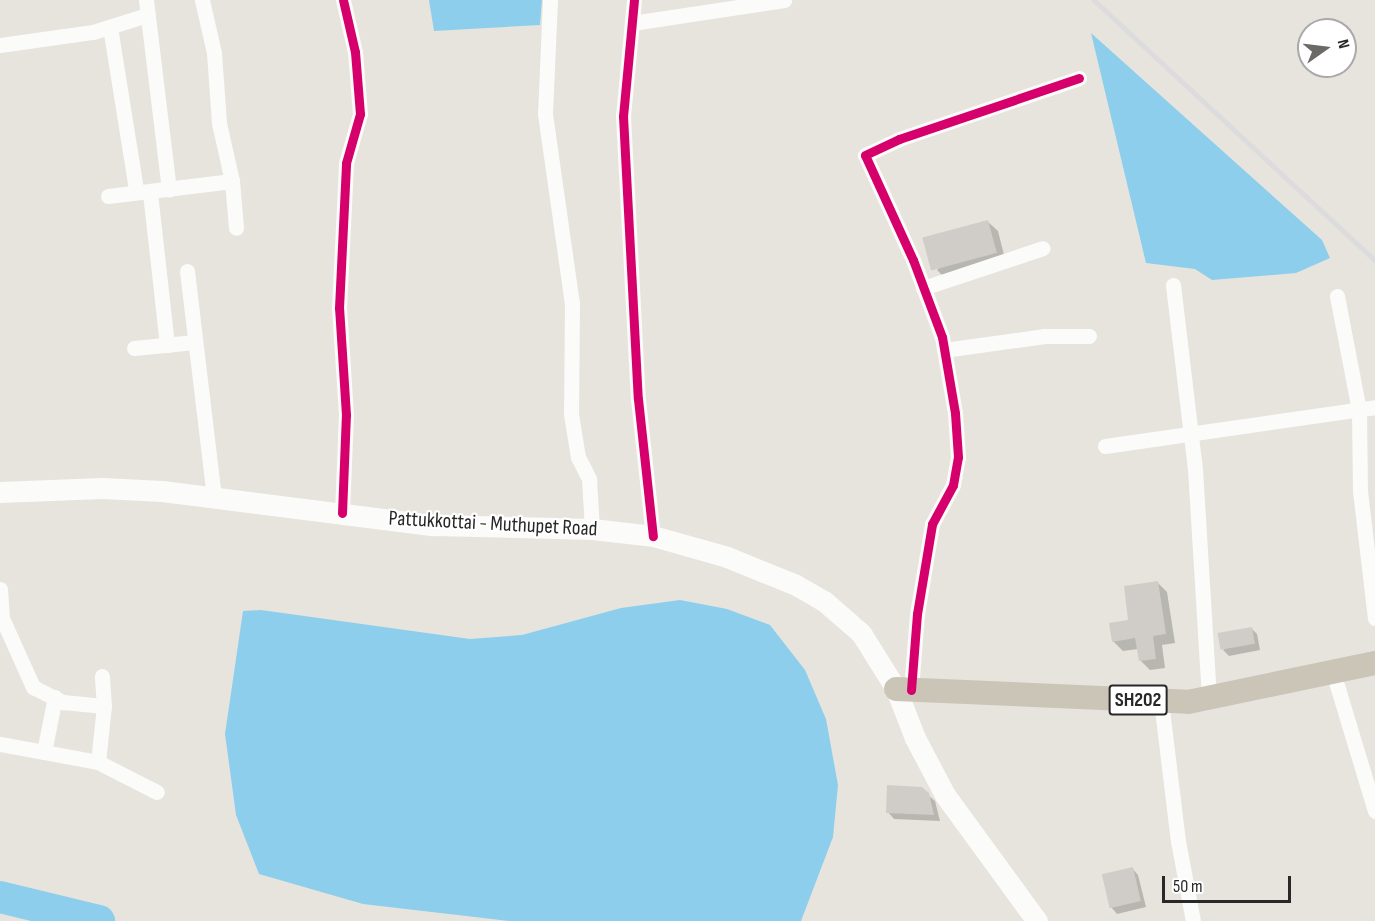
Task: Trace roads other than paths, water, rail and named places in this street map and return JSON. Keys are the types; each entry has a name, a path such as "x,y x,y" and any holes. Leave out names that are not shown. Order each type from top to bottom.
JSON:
{"main road":[{"name":"Pattukkottai - Muthupet Road","path":"0,492 102,488 214,497 433,525 592,529 653,536 727,557 796,585 824,601 861,633 904,689 915,738 945,795 1037,921"},
{"name":"SH202","path":"904,689 1188,702 1375,663"}],"street":[{"path":"202,0 214,52 219,123 232,181 236,228"},
{"path":"342,513 346,415 339,308 346,163 360,114 356,51 343,0"},
{"path":"550,0 545,114 572,303 572,414 578,457 589,479 592,529"},
{"path":"634,0 623,116 628,256 653,536"},
{"path":"632,23 784,0"},
{"path":"0,45 110,27 147,8 169,190"},
{"path":"110,27 143,192 167,345"},
{"path":"904,689 932,524 953,485 958,458 955,413 944,350 923,288 865,155 899,139 1078,78"},
{"path":"108,196 232,181"},
{"path":"923,288 1043,248"},
{"path":"187,271 214,497"},
{"path":"1173,285 1191,435 1209,698"},
{"path":"1337,296 1359,410 1360,490 1375,618"},
{"path":"944,350 1045,336 1089,336"},
{"path":"134,348 195,342"},
{"path":"1105,446 1375,407"},
{"path":"0,589 2,618 33,687 55,698 104,706"},
{"path":"1333,672 1375,811"},
{"path":"98,762 104,706 102,676"},
{"path":"44,752 55,698"},
{"path":"1161,701 1178,841 1193,921"},
{"path":"0,744 98,762 157,792"}],"water":[{"path":"429,0 542,0 540,25 434,31"},
{"path":"1091,33 1322,240 1330,258 1296,273 1212,280 1195,269 1146,263"},
{"path":"680,600 727,609 770,625 805,670 826,719 838,785 833,837 801,921 509,921 363,904 259,874 236,815 225,734 243,611 261,610 470,639 522,635 621,608"}],"waterway":[{"path":"0,897 99,921"}],"railway":[{"path":"1094,0 1375,260"}]}
